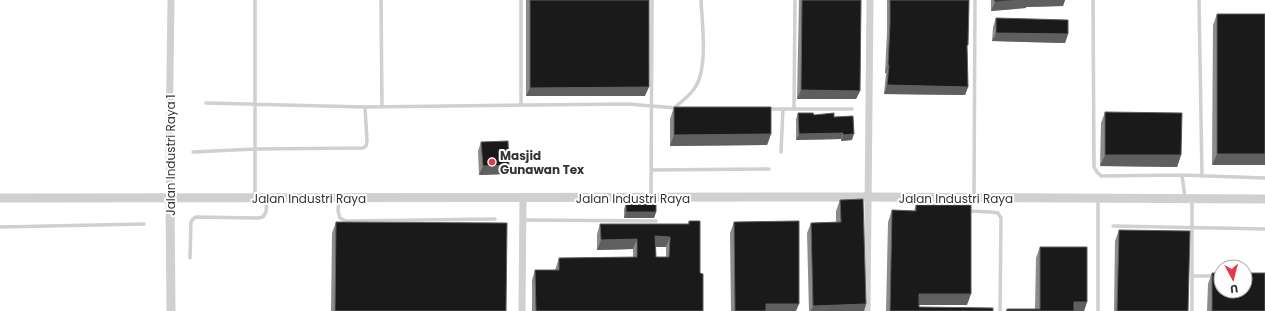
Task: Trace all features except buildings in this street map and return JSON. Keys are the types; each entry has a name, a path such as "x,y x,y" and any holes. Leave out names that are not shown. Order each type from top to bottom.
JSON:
{"street":[{"name":"Jalan Industri Raya 1","path":"171,0 169,146 171,311"},
{"path":"867,311 870,0"},
{"name":"Jalan Industri Raya","path":"0,198 869,197 1265,199"},
{"path":"522,311 523,198"}],"lane":[{"path":"254,198 256,104 255,0"},
{"path":"381,0 382,107"},
{"path":"520,105 521,0"},
{"path":"651,198 652,0"},
{"path":"674,108 696,87 701,75 703,53 701,0"},
{"path":"794,109 796,0"},
{"path":"974,198 975,0"},
{"path":"1093,0 1094,167 1097,172 1101,176 1182,175 1265,178"},
{"path":"1199,0 1202,176"},
{"path":"206,103 365,107 628,104 682,108"},
{"path":"193,152 363,148 366,146 367,141 365,107"},
{"path":"759,108 852,109"},
{"path":"781,152 783,109"},
{"path":"651,170 769,169"},
{"path":"1182,175 1188,199 1192,229 1192,311"},
{"path":"190,258 191,222 193,219 196,217 263,217 266,212 267,198"},
{"path":"339,198 338,211 340,218 346,221 495,219"},
{"path":"1098,198 1098,311"},
{"path":"960,211 998,213 1001,218 1000,311"},
{"path":"523,220 656,221"},
{"path":"0,226 144,224"},
{"path":"1113,226 1192,229 1265,229"},
{"path":"1193,276 1213,276"}],"place":[{"name":"Masjid Gunawan Tex","path":"492,162"}]}
